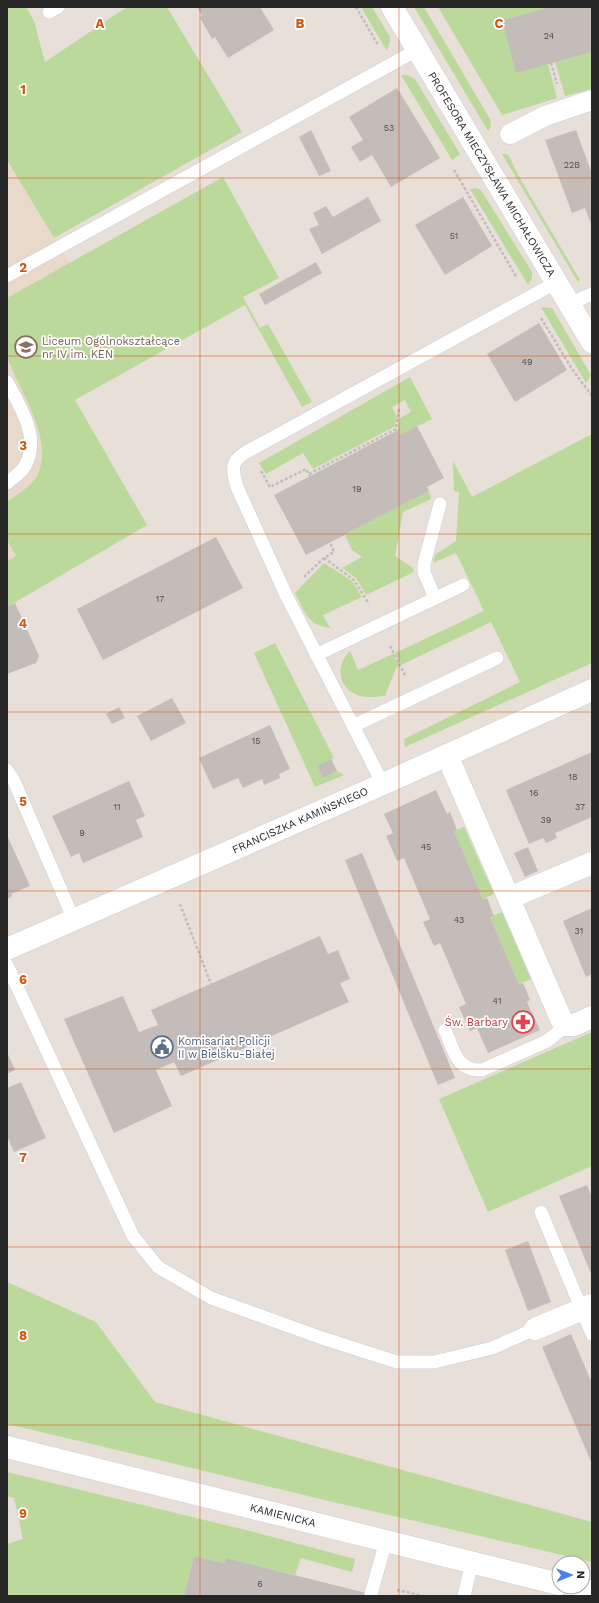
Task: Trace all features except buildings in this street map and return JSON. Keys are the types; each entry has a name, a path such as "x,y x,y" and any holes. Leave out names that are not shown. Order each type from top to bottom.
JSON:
{"street":[{"name":"PROFESORA MIECZYSŁAWA MICHAŁOWICZA","path":"392,7 592,342"},
{"path":"510,134 545,116 592,100"},
{"name":"FRANCISZKA KAMIŃSKIEGO","path":"7,949 383,784 592,690"},
{"path":"447,755 561,1019 566,1025 574,1025 592,1017"},
{"path":"509,898 592,863"},
{"path":"535,1329 587,1307"},
{"name":"KAMIENICKA","path":"7,1447 551,1582"}],"lane":[{"path":"7,276 417,50"},
{"path":"383,784 286,596 236,482 233,468 235,460 250,450 557,282"},
{"path":"569,304 592,294"},
{"path":"7,382 25,416 30,433 31,446 29,456 24,467 7,483"},
{"path":"435,598 424,572 424,564 440,504"},
{"path":"316,655 463,584"},
{"path":"353,726 497,658"},
{"path":"7,770 14,782 74,920"},
{"path":"7,965 133,1236 158,1267 211,1298 322,1338 397,1362 434,1362 492,1348 535,1329"},
{"path":"445,1030 459,1061 471,1070 482,1070 545,1042 566,1025"},
{"path":"540,1212 587,1307 592,1334"},
{"path":"370,1594 386,1541"},
{"path":"464,1596 472,1562"}],"path":[{"path":"356,7 380,48"},
{"path":"250,450 270,487 306,469 309,475 396,429 399,409"},
{"path":"326,557 334,552 330,542"},
{"path":"178,898 211,984"}],"shaded area":[{"name":"Liceum Ogólnokształcące nr IV im. KEN","path":"7,160 69,263 14,295 147,525 7,607"}],"green space":[{"path":"7,7 26,7 34,21 45,62 127,7 167,7 242,132 54,238 7,160"},
{"path":"361,7 372,7 390,37 387,51"},
{"path":"414,7 424,7 490,119 491,127 488,131"},
{"path":"438,7 550,7 502,20 548,64 557,98 502,115"},
{"path":"592,52 592,89 565,96 555,62"},
{"path":"401,75 407,75 415,79 460,154 452,160"},
{"path":"502,154 507,154 509,156 518,175 580,280 578,282"},
{"path":"223,177 279,278 243,297 260,328 268,324 312,402 302,407 245,305 75,400 147,525 7,607 7,561 16,556 7,540 7,502 24,490 37,476 41,461 42,446 34,416 8,359 6,339 7,298"},
{"path":"476,188 481,190 532,272 532,278 528,285 470,189"},
{"path":"541,307 552,308 591,375 586,383"},
{"path":"410,377 432,419 400,435 398,430 400,418 411,412 405,400 392,407 397,417 394,427 313,469 303,453 266,474 259,463"},
{"path":"592,434 592,663 405,747 404,739 520,682 491,622 401,665 395,653 484,611 456,553 433,563 435,555 456,541 459,492 454,491 453,461 472,497"},
{"path":"429,491 431,499 403,512 395,556 413,568 414,572 366,595 356,578 342,568 362,557 352,550 345,535"},
{"path":"324,563 352,581 362,597 323,615 330,628 316,624 311,620 295,593"},
{"path":"275,643 334,758 317,766 323,778 337,771 344,775 315,787 254,653"},
{"path":"350,651 358,670 393,654 399,666 396,668 385,696 360,696 350,691 346,687 342,681 341,669 345,656"},
{"path":"464,827 494,894 483,899 454,831"},
{"path":"502,912 531,979 519,984 490,917"},
{"path":"592,1032 592,1166 488,1212 439,1099"},
{"path":"7,1282 96,1322 155,1402 592,1522 592,1562 591,1555 562,1555 7,1424"},
{"path":"7,1472 250,1531 355,1559 352,1572 301,1558 295,1575 226,1558 224,1563 194,1556 184,1596 7,1596 7,1544 23,1539 14,1498 7,1496"}],"place":[{"name":"Liceum Ogólnokształcące nr IV im. KEN","path":"26,347"},
{"name":"Św. Barbary","path":"523,1022"},
{"name":"Komisariat Policji II w Bielsku-Białej","path":"162,1047"}]}
